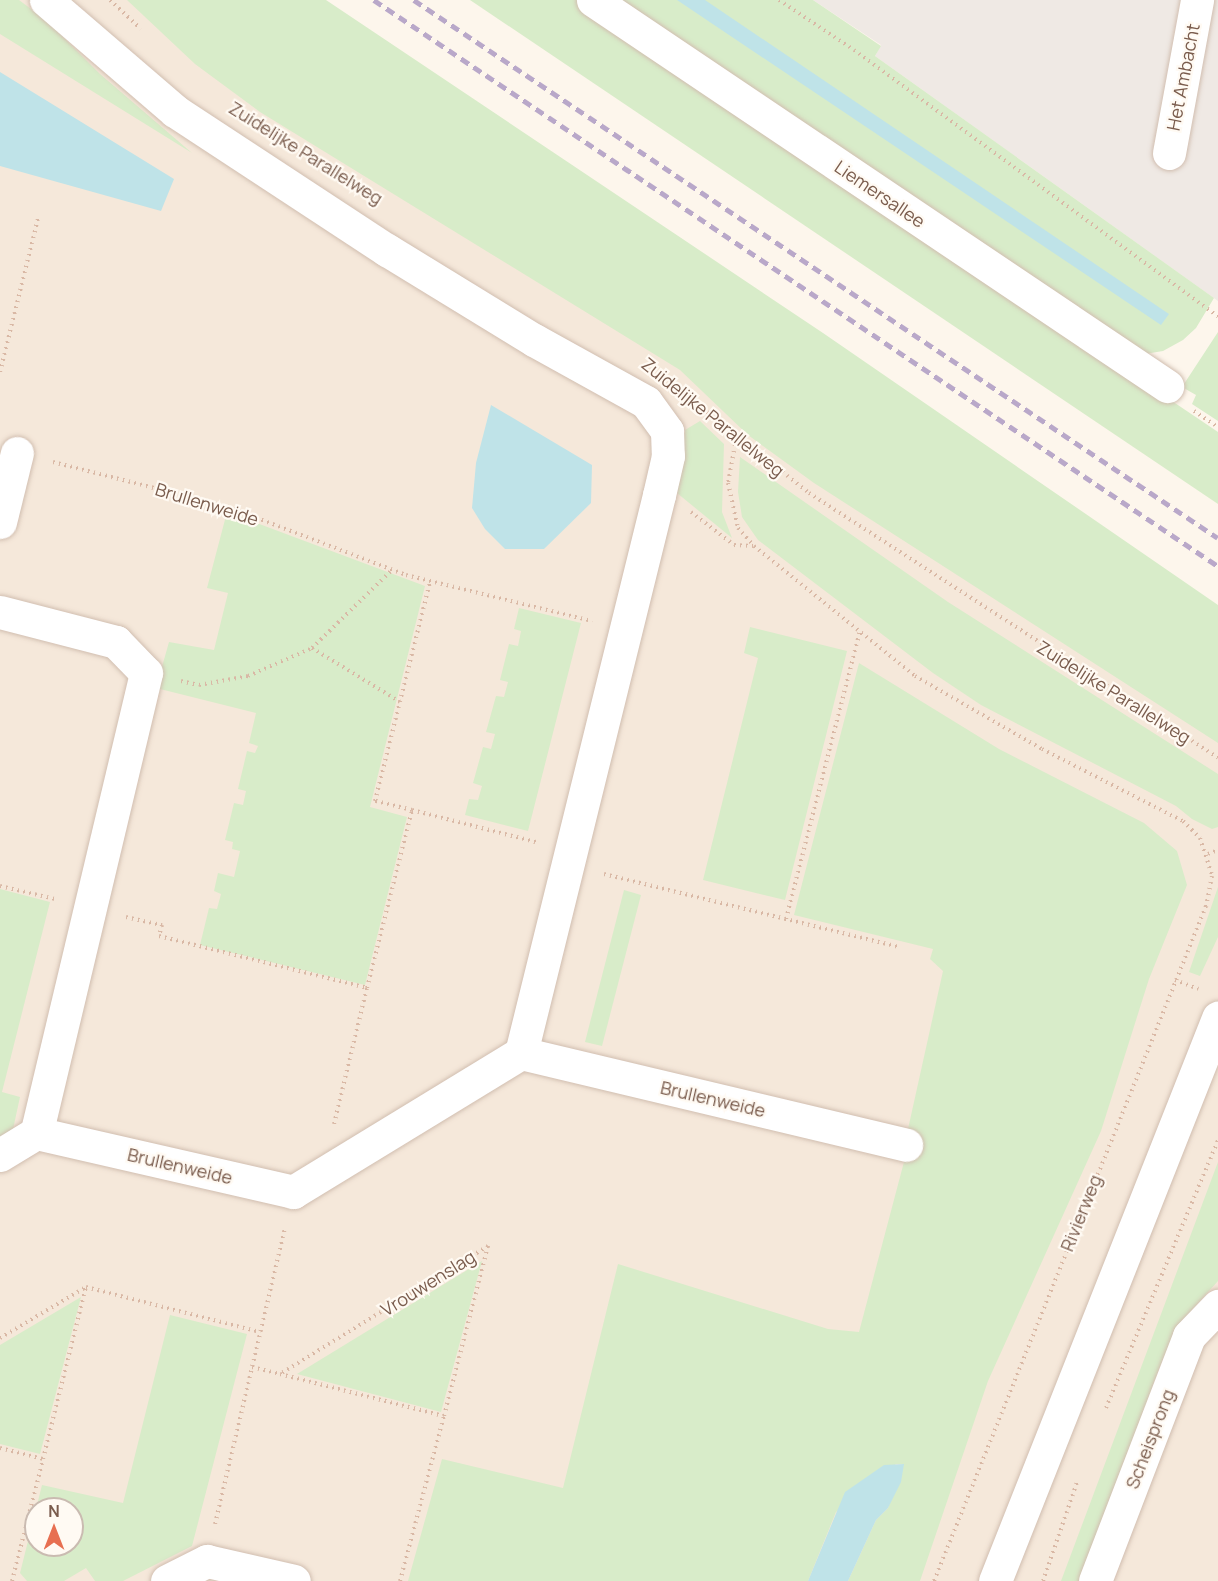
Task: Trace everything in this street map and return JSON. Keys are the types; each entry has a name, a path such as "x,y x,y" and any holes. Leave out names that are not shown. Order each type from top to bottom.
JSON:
{"street":[{"name":"Zuidelijke Parallelweg","path":"46,0 175,111 387,250 534,340 646,402 667,431 668,456 659,495"},
{"name":"Liemersallee","path":"593,0 1167,386"},
{"name":"Het Ambacht","path":"1169,153 1197,0"},
{"path":"0,522 17,453"},
{"path":"293,1192 521,1053 659,495"},
{"path":"0,612 117,642 146,673 36,1133 0,1155"},
{"path":"995,1581 1218,1018"},
{"name":"Brullenweide","path":"521,1053 906,1145"},
{"name":"Brullenweide","path":"36,1133 293,1192"},
{"name":"Scheisprong","path":"1095,1581 1189,1336 1218,1306"},
{"path":"167,1581 204,1571 294,1581"}],"path":[{"path":"110,0 145,33"},
{"path":"779,0 854,50 1218,316"},
{"path":"0,372 38,219"},
{"name":"Zuidelijke Parallelweg","path":"684,393 736,439 809,493 946,585 1218,758"},
{"path":"736,439 728,483 738,528 754,546 915,676 1042,750 1163,808 1200,838 1208,854 1218,850"},
{"name":"Brullenweide","path":"17,453 228,507 392,570 430,582 627,630"},
{"path":"659,495 675,499 734,545 754,546"},
{"path":"146,673 199,685 224,682 281,664 312,648 392,570"},
{"path":"430,582 375,801 412,810 570,859 786,919 900,947"},
{"path":"786,919 860,631"},
{"path":"312,648 400,702"},
{"path":"321,1176 412,810"},
{"name":"Rivierweg","path":"934,1581 1206,906 1212,876 1208,854"},
{"path":"0,886 162,925 159,936 367,988"},
{"path":"1102,1418 1218,1140"},
{"path":"204,1571 293,1192"},
{"name":"Vrouwenslag","path":"280,1374 488,1246 400,1581"},
{"path":"0,1338 86,1287 260,1332"},
{"path":"12,1581 86,1287"},
{"path":"252,1367 444,1416"},
{"path":"0,1448 43,1459"},
{"path":"1043,1581 1081,1470"}],"shaded area":[{"path":"0,0 231,0 1218,654 1218,1581 0,1581"},
{"path":"813,0 1218,0 1218,301 875,56 881,45"}],"green space":[{"path":"0,0 19,0 47,21 100,74 192,153 0,34"},
{"path":"127,0 326,0 823,333 1218,605 1218,743 814,483 748,435 680,370 260,112 195,64"},
{"path":"470,0 576,0 1218,432 1218,504"},
{"path":"610,0 813,0 881,46 875,56 1214,298 1196,328 1183,340 1163,351 1145,354"},
{"path":"1218,332 1218,421 1192,404 1196,395 1182,387"},
{"path":"700,421 724,444 722,512 732,538 677,493 685,430"},
{"path":"740,457 948,602 1218,774 1218,827 1212,829 1192,819 1176,806 981,705 933,673 758,540 742,517 738,492"},
{"path":"227,512 425,586 370,807 407,817 365,985 200,945 209,908 217,909 221,894 214,891 218,873 234,877 240,851 232,849 233,842 225,840 234,803 243,805 246,791 238,789 247,751 255,753 258,746 249,743 256,713 156,688 169,642 214,650 228,593 207,588"},
{"path":"519,608 581,623 528,831 465,815 469,799 478,800 482,786 473,783 483,747 491,749 495,734 486,732 496,696 504,697 508,682 500,680 509,644 518,646 521,631 514,629"},
{"path":"750,627 847,651 785,900 703,880 758,658 744,653"},
{"path":"859,663 999,749 1144,823 1177,851 1187,885 1149,979 1101,1131 988,1381 920,1581 848,1581 876,1520 888,1508 903,1464 896,1464 836,1512 808,1581 408,1581 442,1459 563,1488 618,1264 828,1329 859,1332 909,1143 908,1129 943,971 930,959 933,949 794,915"},
{"path":"1218,887 1218,937 1200,976 1189,972"},
{"path":"0,889 50,902 2,1092 20,1097 12,1134 0,1141"},
{"path":"624,890 641,895 602,1046 585,1042"},
{"path":"1218,1162 1218,1281 1181,1322 1161,1364 1079,1581 1061,1581"},
{"path":"482,1261 441,1412 297,1374"},
{"path":"81,1297 40,1454 0,1444 0,1345"},
{"path":"170,1315 247,1334 192,1546 123,1581 95,1581 86,1568 64,1581 27,1581 20,1573 24,1557 84,1557 84,1497 39,1497 42,1485 123,1503"}],"water":[{"path":"677,0 705,0 1169,314 1161,325"},
{"path":"0,72 174,179 161,211 0,166"},
{"path":"491,405 592,465 591,503 544,549 505,549 485,529 472,508 476,463"},
{"path":"904,1464 901,1482 888,1508 876,1520 848,1581 808,1581 845,1492 884,1465"}],"railway":[{"path":"374,0 1218,566"},
{"path":"414,0 1218,538"}]}
